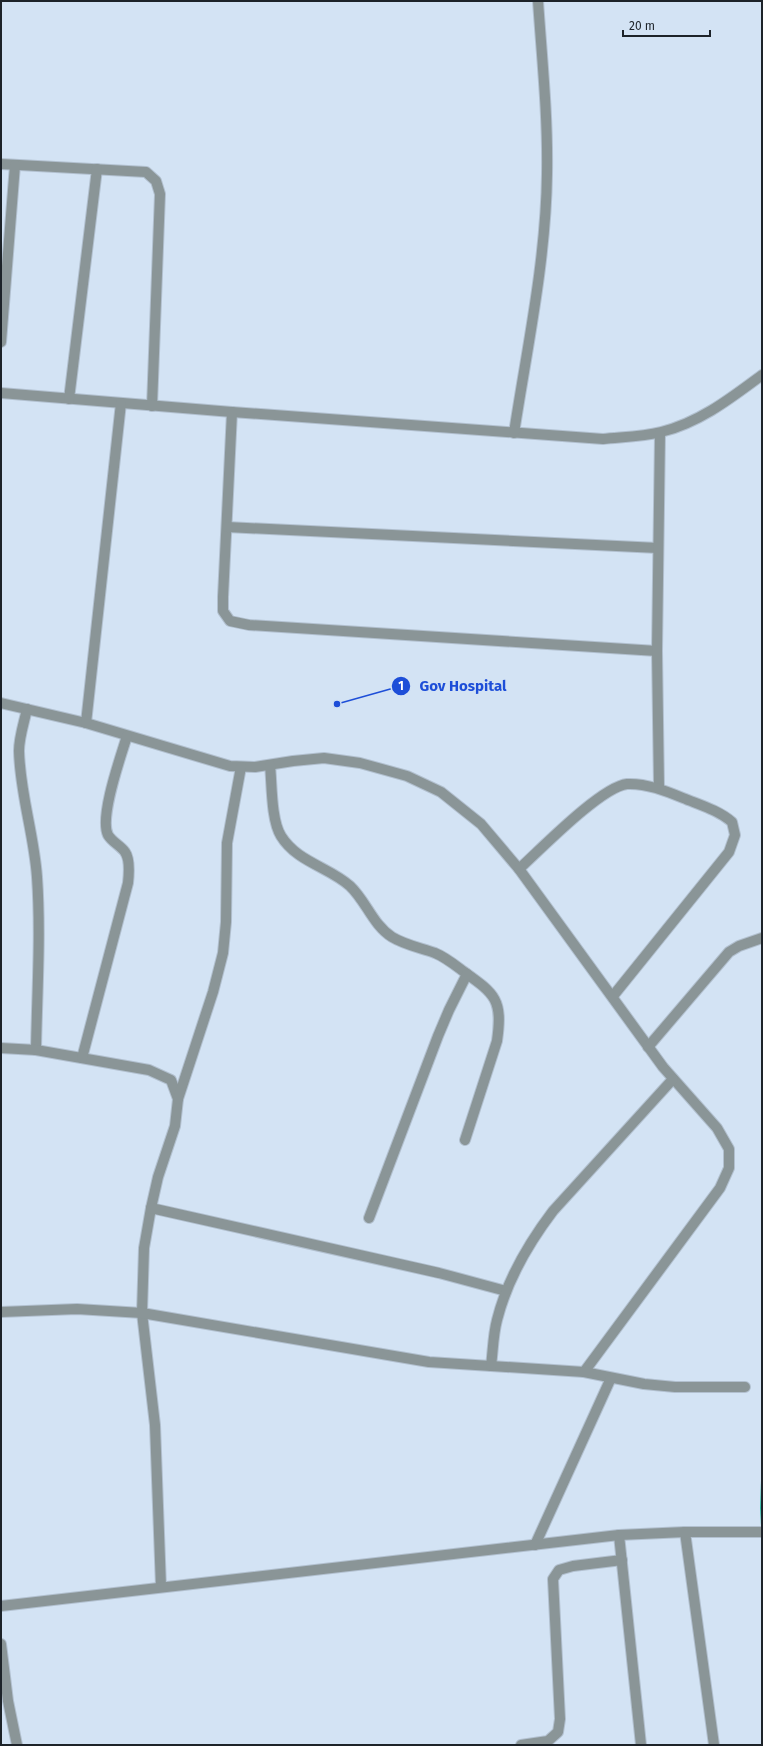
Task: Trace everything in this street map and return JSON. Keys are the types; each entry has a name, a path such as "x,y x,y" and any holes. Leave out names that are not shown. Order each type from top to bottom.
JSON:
{"street":[{"path":"514,433 538,280 547,175 546,119 538,1"},
{"path":"1,164 98,168 146,172 156,181 160,194 152,406"},
{"path":"1,342 15,165"},
{"path":"69,399 98,168"},
{"path":"1,393 152,406 603,439 660,433 688,422 725,403 762,375"},
{"path":"86,723 121,403"},
{"path":"232,412 223,604 224,611 230,621 249,626 657,651"},
{"path":"659,788 657,651 660,433"},
{"path":"227,527 658,548"},
{"path":"1,703 86,723 230,766 255,767 293,760 324,758 360,763 407,776 441,792 481,824 519,868 648,1047 673,1079 717,1128 729,1149 729,1168 720,1188 584,1372"},
{"path":"27,709 19,749 20,777 24,804 33,840 37,877 36,1050"},
{"path":"82,1058 128,883 129,870 126,853 108,834 105,820 108,801 127,736"},
{"path":"270,765 275,816 280,836 291,848 306,860 350,886 380,926 392,937 406,944 438,954 492,992 498,1008 500,1024 497,1040 465,1140"},
{"path":"161,1587 155,1425 142,1313 144,1248 158,1177 175,1126 178,1099 194,1055 223,953 226,922 227,843 241,767"},
{"path":"519,868 597,798 612,789 627,784 659,788 723,813 732,822 735,834 729,852 612,996"},
{"path":"648,1047 729,952 738,946 762,938"},
{"path":"369,1218 448,1010 467,974"},
{"path":"1,1048 36,1050 149,1070 171,1080 178,1099"},
{"path":"491,1366 496,1321 515,1269 533,1238 553,1211 673,1079"},
{"path":"151,1208 439,1273 506,1291"},
{"path":"1,1312 77,1309 142,1313 429,1362 584,1372 611,1378 675,1387 745,1387"},
{"path":"534,1545 611,1378"},
{"path":"1,1606 619,1535 685,1532 762,1532"},
{"path":"685,1532 714,1745"},
{"path":"619,1535 642,1745"},
{"path":"521,1745 548,1741 558,1732 560,1719 553,1579 559,1570 573,1566 622,1560"},
{"path":"1,1644 8,1701 18,1745"}],"shaded area":[{"path":"762,1453 762,1544 760,1508"}],"place":[{"name":"Gov Hospital","path":"337,704"}]}
